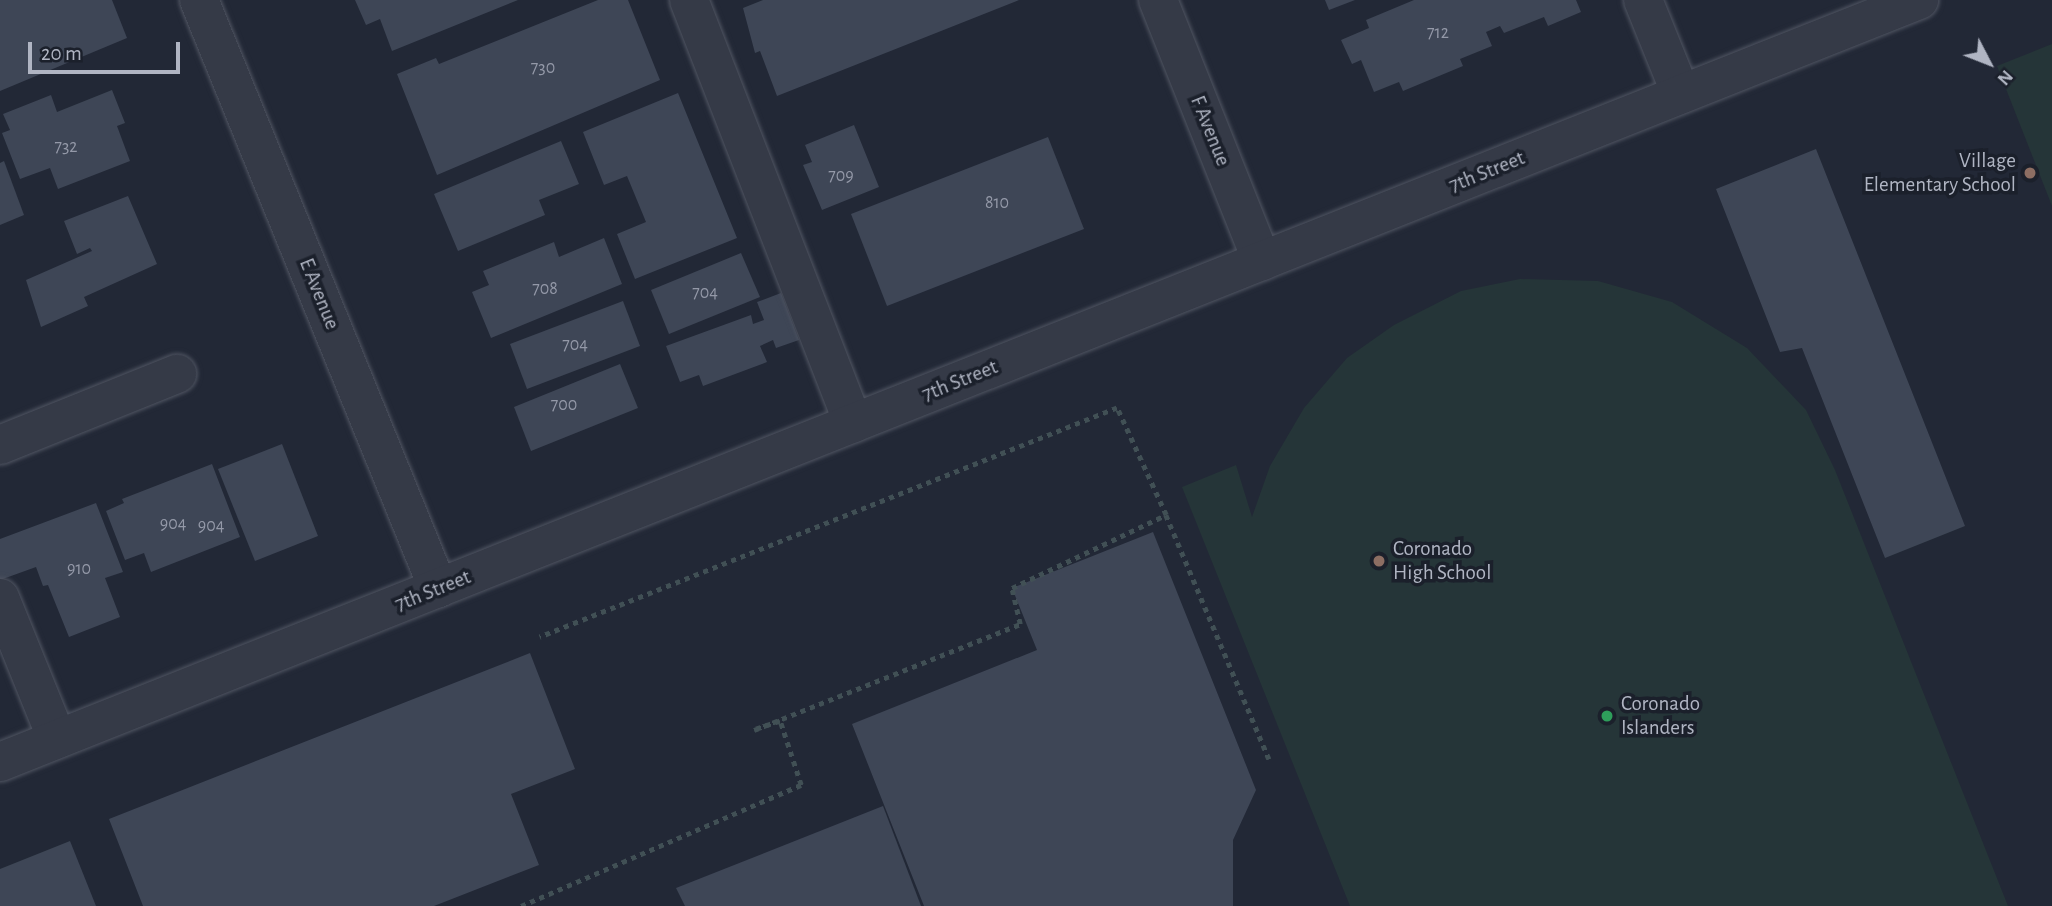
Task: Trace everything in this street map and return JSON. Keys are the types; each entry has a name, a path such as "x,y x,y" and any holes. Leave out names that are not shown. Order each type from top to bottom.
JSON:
{"street":[{"name":"E Avenue","path":"199,0 438,588"},
{"path":"689,0 853,423"},
{"name":"F Avenue","path":"1158,0 1262,261"},
{"path":"1643,0 1681,94"},
{"name":"7th Street","path":"0,762 1919,0"},
{"path":"0,445 177,374"},
{"path":"0,598 57,739"}],"path":[{"path":"540,637 1117,408 1166,515 1269,760"},
{"path":"521,906 801,785 780,721 754,730 1020,624 1012,588 1166,515"}],"shaded area":[{"path":"2052,44 2052,206 1997,66"},
{"path":"1520,279 1598,281 1672,302 1747,348 1806,410 1835,470 2008,906 1350,906 1182,487 1236,465 1252,517 1270,466 1304,408 1347,358 1394,325 1461,291"}],"building":[{"path":"0,0 112,0 127,38 0,91"},
{"path":"355,0 518,0 392,51 380,19 366,25"},
{"path":"598,0 628,0 660,80 437,175 397,74 436,58 439,64"},
{"path":"763,0 1019,0 777,96 760,51 755,53 743,8"},
{"path":"1325,0 1355,0 1329,10"},
{"path":"1414,0 1576,0 1581,12 1548,26 1544,17 1504,33 1500,26 1486,32 1492,46 1460,59 1463,66 1403,91 1399,82 1374,92 1361,60 1352,64 1341,40 1369,28 1366,20"},
{"path":"112,90 125,123 117,126 130,161 58,189 50,168 20,179 2,133 10,130 3,114 51,95 57,112"},
{"path":"678,93 737,238 635,279 617,234 646,222 627,176 604,185 583,132"},
{"path":"854,125 879,187 822,210 803,165 812,162 805,145"},
{"path":"1048,137 1084,229 887,306 851,214"},
{"path":"561,141 579,184 539,200 545,215 458,251 434,194"},
{"path":"1816,149 1965,526 1885,558 1802,348 1780,352 1716,189"},
{"path":"4,161 24,215 0,225 0,163"},
{"path":"128,196 157,264 84,297 88,306 41,327 26,280 92,251 90,248 77,254 64,221"},
{"path":"604,238 622,284 491,338 472,292 489,285 483,271 554,242 559,257"},
{"path":"741,253 760,297 669,334 651,290"},
{"path":"781,293 799,340 776,348 773,340 760,346 767,362 703,386 699,375 680,382 666,346 751,315 753,324 764,320 757,302"},
{"path":"623,301 640,346 527,389 510,344"},
{"path":"620,364 638,408 531,451 514,407"},
{"path":"282,444 318,536 255,561 218,469"},
{"path":"212,464 240,537 151,572 144,553 125,560 106,511 124,503 122,499"},
{"path":"96,503 123,572 105,578 120,617 69,637 48,585 43,586 36,567 0,580 0,539"},
{"path":"1153,532 1256,790 1233,840 1233,906 924,906 852,724 1037,650 1012,588"},
{"path":"530,653 575,769 511,794 539,865 434,906 143,906 109,819"},
{"path":"883,806 921,906 685,906 676,888"},
{"path":"70,841 96,906 0,906 0,869"}],"place":[{"name":"Village Elementary School","path":"2030,173"},
{"name":"Coronado High School","path":"1379,561"},
{"name":"Coronado Islanders","path":"1607,716"}]}
